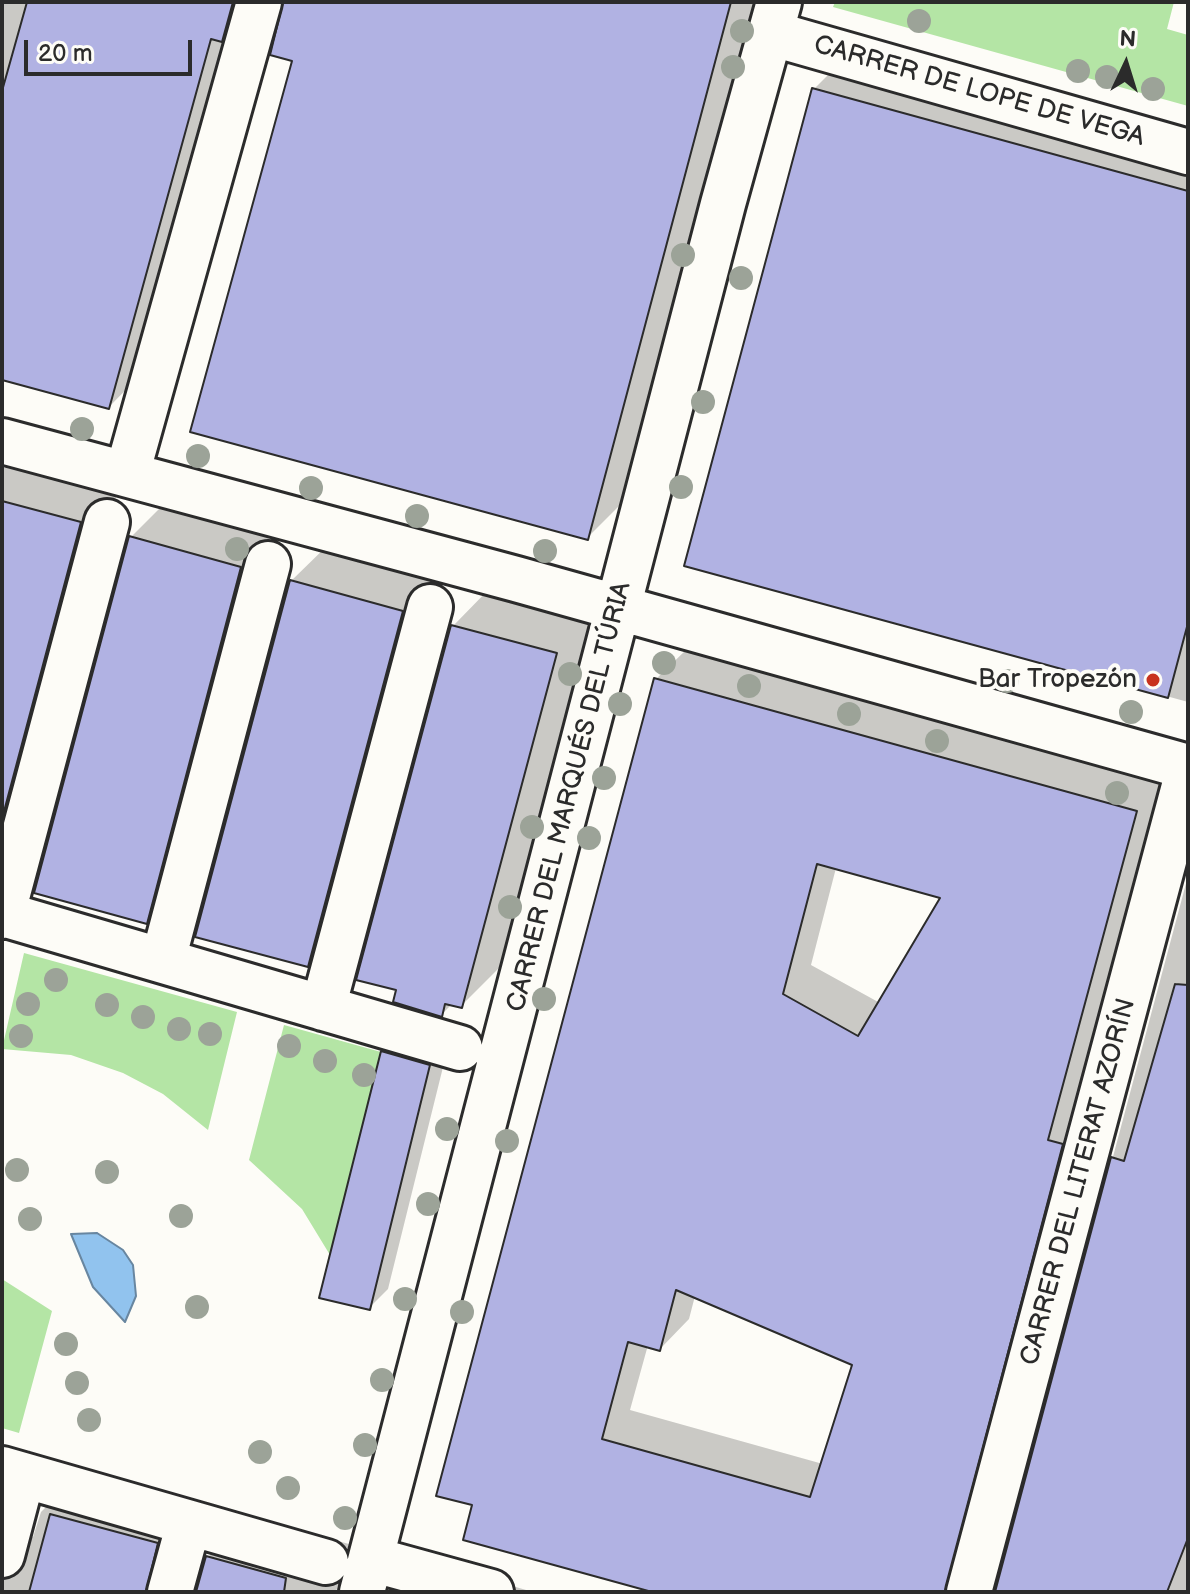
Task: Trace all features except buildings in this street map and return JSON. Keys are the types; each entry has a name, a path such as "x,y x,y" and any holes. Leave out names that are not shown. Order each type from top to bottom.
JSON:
{"street":[{"path":"127,474 259,2"},
{"name":"CARRER DE LOPE DE VEGA","path":"775,17 1188,152"},
{"name":"CARRER DEL MARQUÉS DEL TÚRIA","path":"367,1575 775,17"},
{"path":"2,441 618,608 1188,769"},
{"path":"107,522 2,915 460,1048"},
{"path":"163,960 268,564"},
{"path":"323,1008 430,607"},
{"name":"CARRER DEL LITERAT AZORÍN","path":"969,1592 1188,769"},
{"path":"2,1555 13,1472 326,1562"},
{"path":"170,1592 189,1523"},
{"path":"367,1575 491,1592"}],"green space":[{"path":"835,2 1174,2 1167,29 1188,35 1188,106 833,7"},
{"path":"24,953 237,1012 208,1130 163,1094 123,1073 71,1055 2,1049"},
{"path":"284,1025 381,1052 330,1255 302,1209 249,1160"},
{"path":"2,1279 52,1311 19,1433 2,1428"}],"water":[{"path":"97,1233 123,1250 133,1265 136,1296 125,1322 93,1287 71,1234"}],"place":[{"name":"Bar Tropezón","path":"1153,680"}]}
